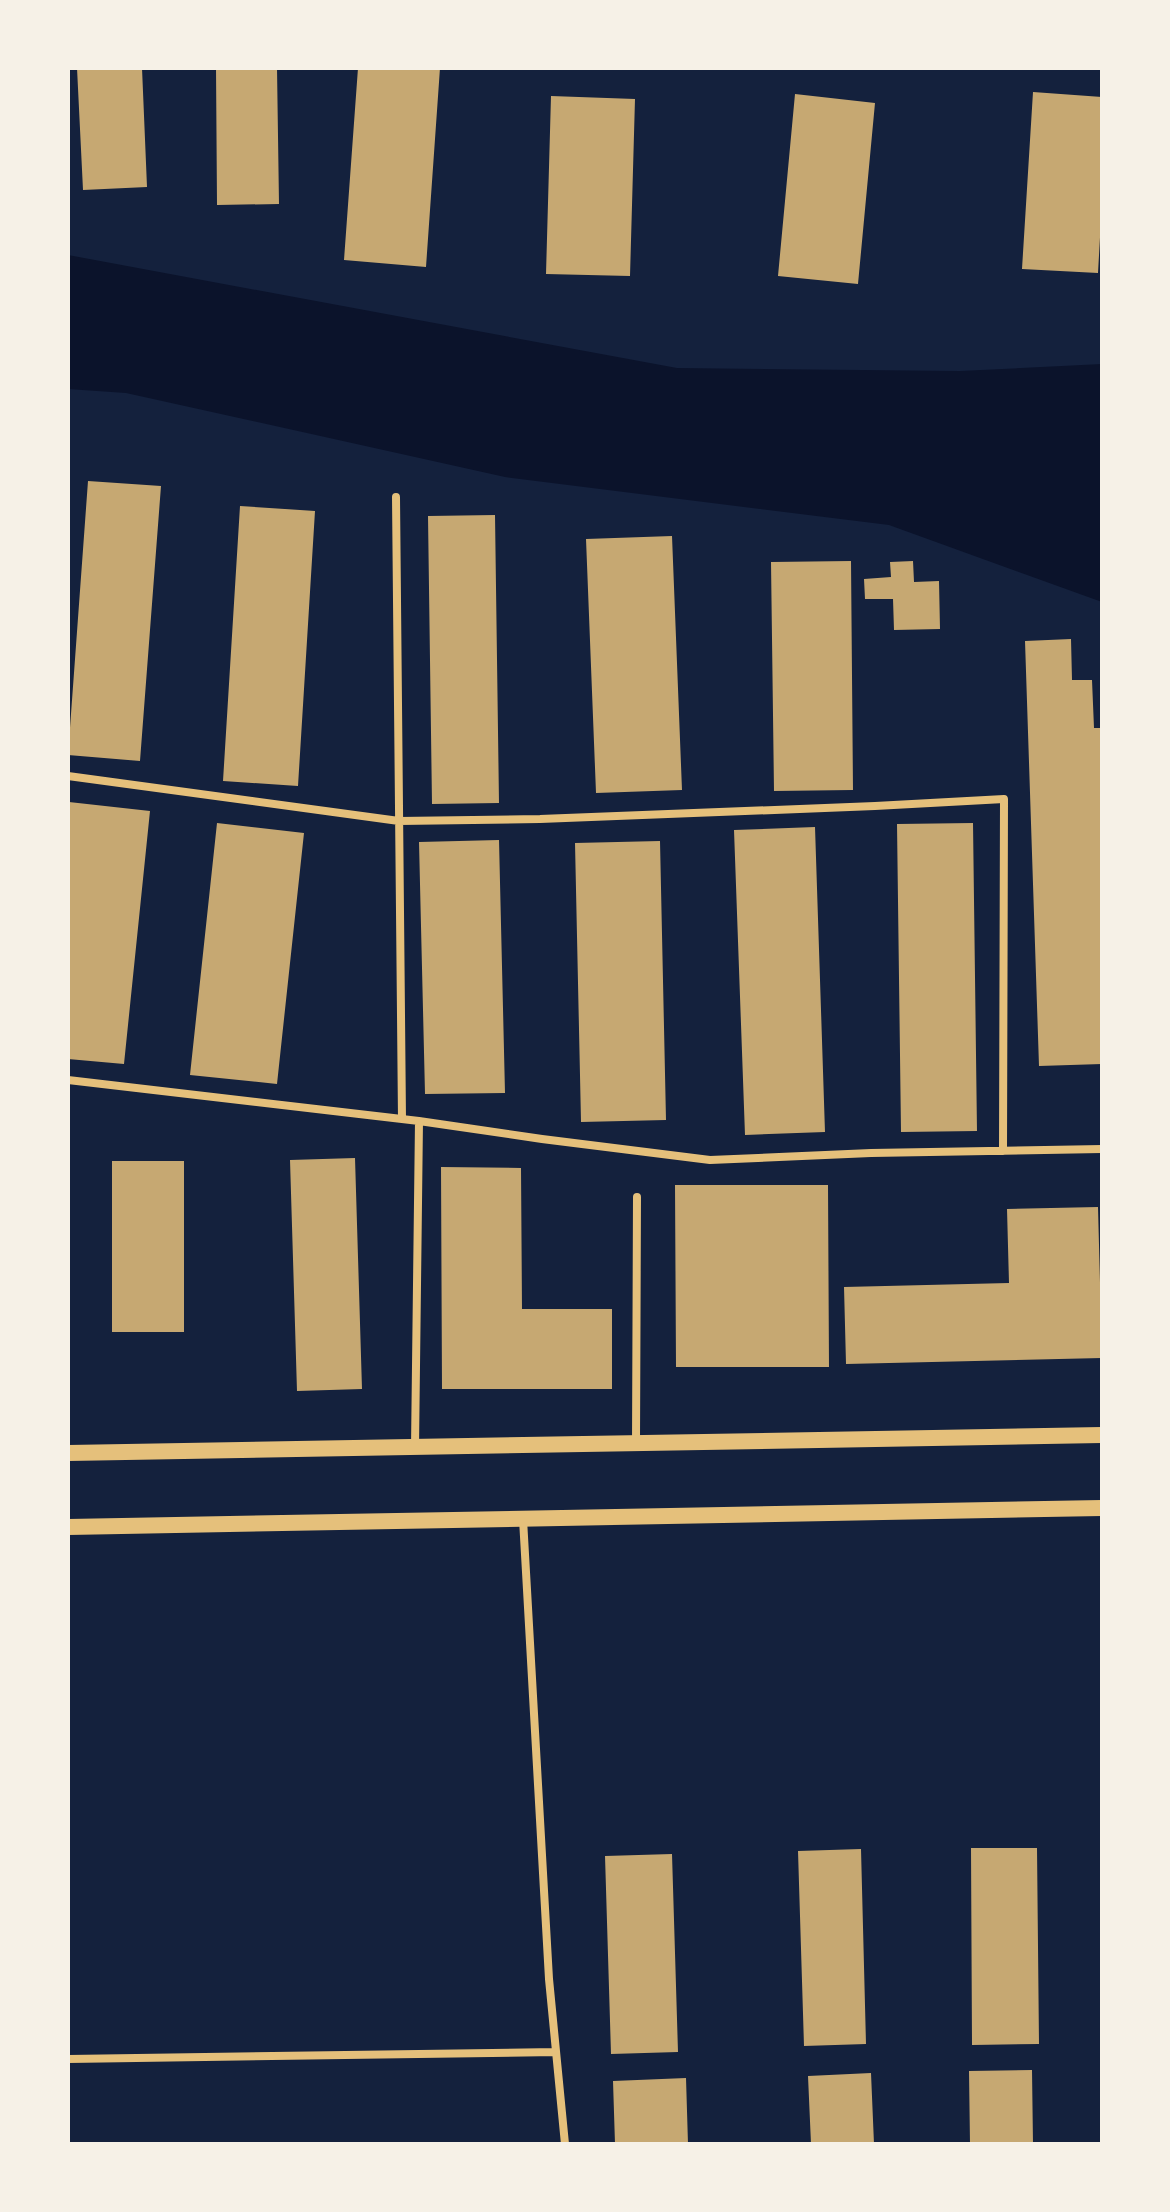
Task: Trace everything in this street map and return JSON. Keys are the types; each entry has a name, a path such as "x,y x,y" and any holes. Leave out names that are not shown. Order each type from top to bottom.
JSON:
{"main road":[{"path":"68,1453 1102,1435"},
{"path":"68,1527 1102,1508"}],"street":[{"path":"396,497 402,1119"},
{"path":"68,776 399,821 540,819 1004,799 1003,1151"},
{"path":"68,1080 419,1121 710,1160 1102,1149"},
{"path":"415,1448 419,1121"},
{"path":"636,1444 637,1197"},
{"path":"523,1519 547,1947 565,2144"},
{"path":"68,2059 556,2052"}],"water":[{"path":"68,255 677,368 960,371 1102,364 1102,602 889,525 505,477 126,393 68,389"}],"building":[{"path":"77,68 142,68 147,187 83,190"},
{"path":"216,68 277,68 279,204 217,205"},
{"path":"358,68 440,68 426,267 344,260"},
{"path":"1033,92 1102,97 1098,273 1022,269"},
{"path":"795,94 875,103 858,284 778,276"},
{"path":"551,96 635,99 630,276 546,274"},
{"path":"88,481 161,486 140,761 68,755"},
{"path":"240,506 315,511 298,786 223,781"},
{"path":"495,515 499,803 432,804 428,516"},
{"path":"672,536 682,790 596,793 586,539"},
{"path":"851,561 853,790 774,791 771,562"},
{"path":"913,561 914,582 939,581 940,629 894,630 893,599 865,599 864,579 891,577 890,562"},
{"path":"1071,639 1072,680 1092,680 1094,728 1102,728 1102,1064 1039,1066 1025,641"},
{"path":"69,802 150,811 124,1064 68,1059"},
{"path":"217,823 304,833 277,1084 190,1075"},
{"path":"973,823 977,1131 901,1132 897,824"},
{"path":"815,827 825,1132 745,1135 734,830"},
{"path":"499,840 505,1093 425,1094 419,842"},
{"path":"660,841 666,1120 581,1122 575,843"},
{"path":"355,1158 362,1389 297,1391 290,1160"},
{"path":"112,1161 184,1161 184,1332 112,1332"},
{"path":"441,1167 521,1168 522,1309 612,1309 612,1389 442,1389"},
{"path":"675,1185 828,1185 829,1367 676,1367"},
{"path":"1098,1207 1102,1358 846,1364 844,1287 1009,1283 1007,1209"},
{"path":"971,1848 1037,1848 1039,2044 972,2045"},
{"path":"861,1849 866,2044 804,2046 798,1851"},
{"path":"672,1854 678,2052 611,2054 605,1856"},
{"path":"1032,2070 1033,2144 970,2144 969,2071"},
{"path":"871,2073 874,2144 811,2144 808,2076"},
{"path":"686,2078 688,2144 615,2144 613,2081"}]}
